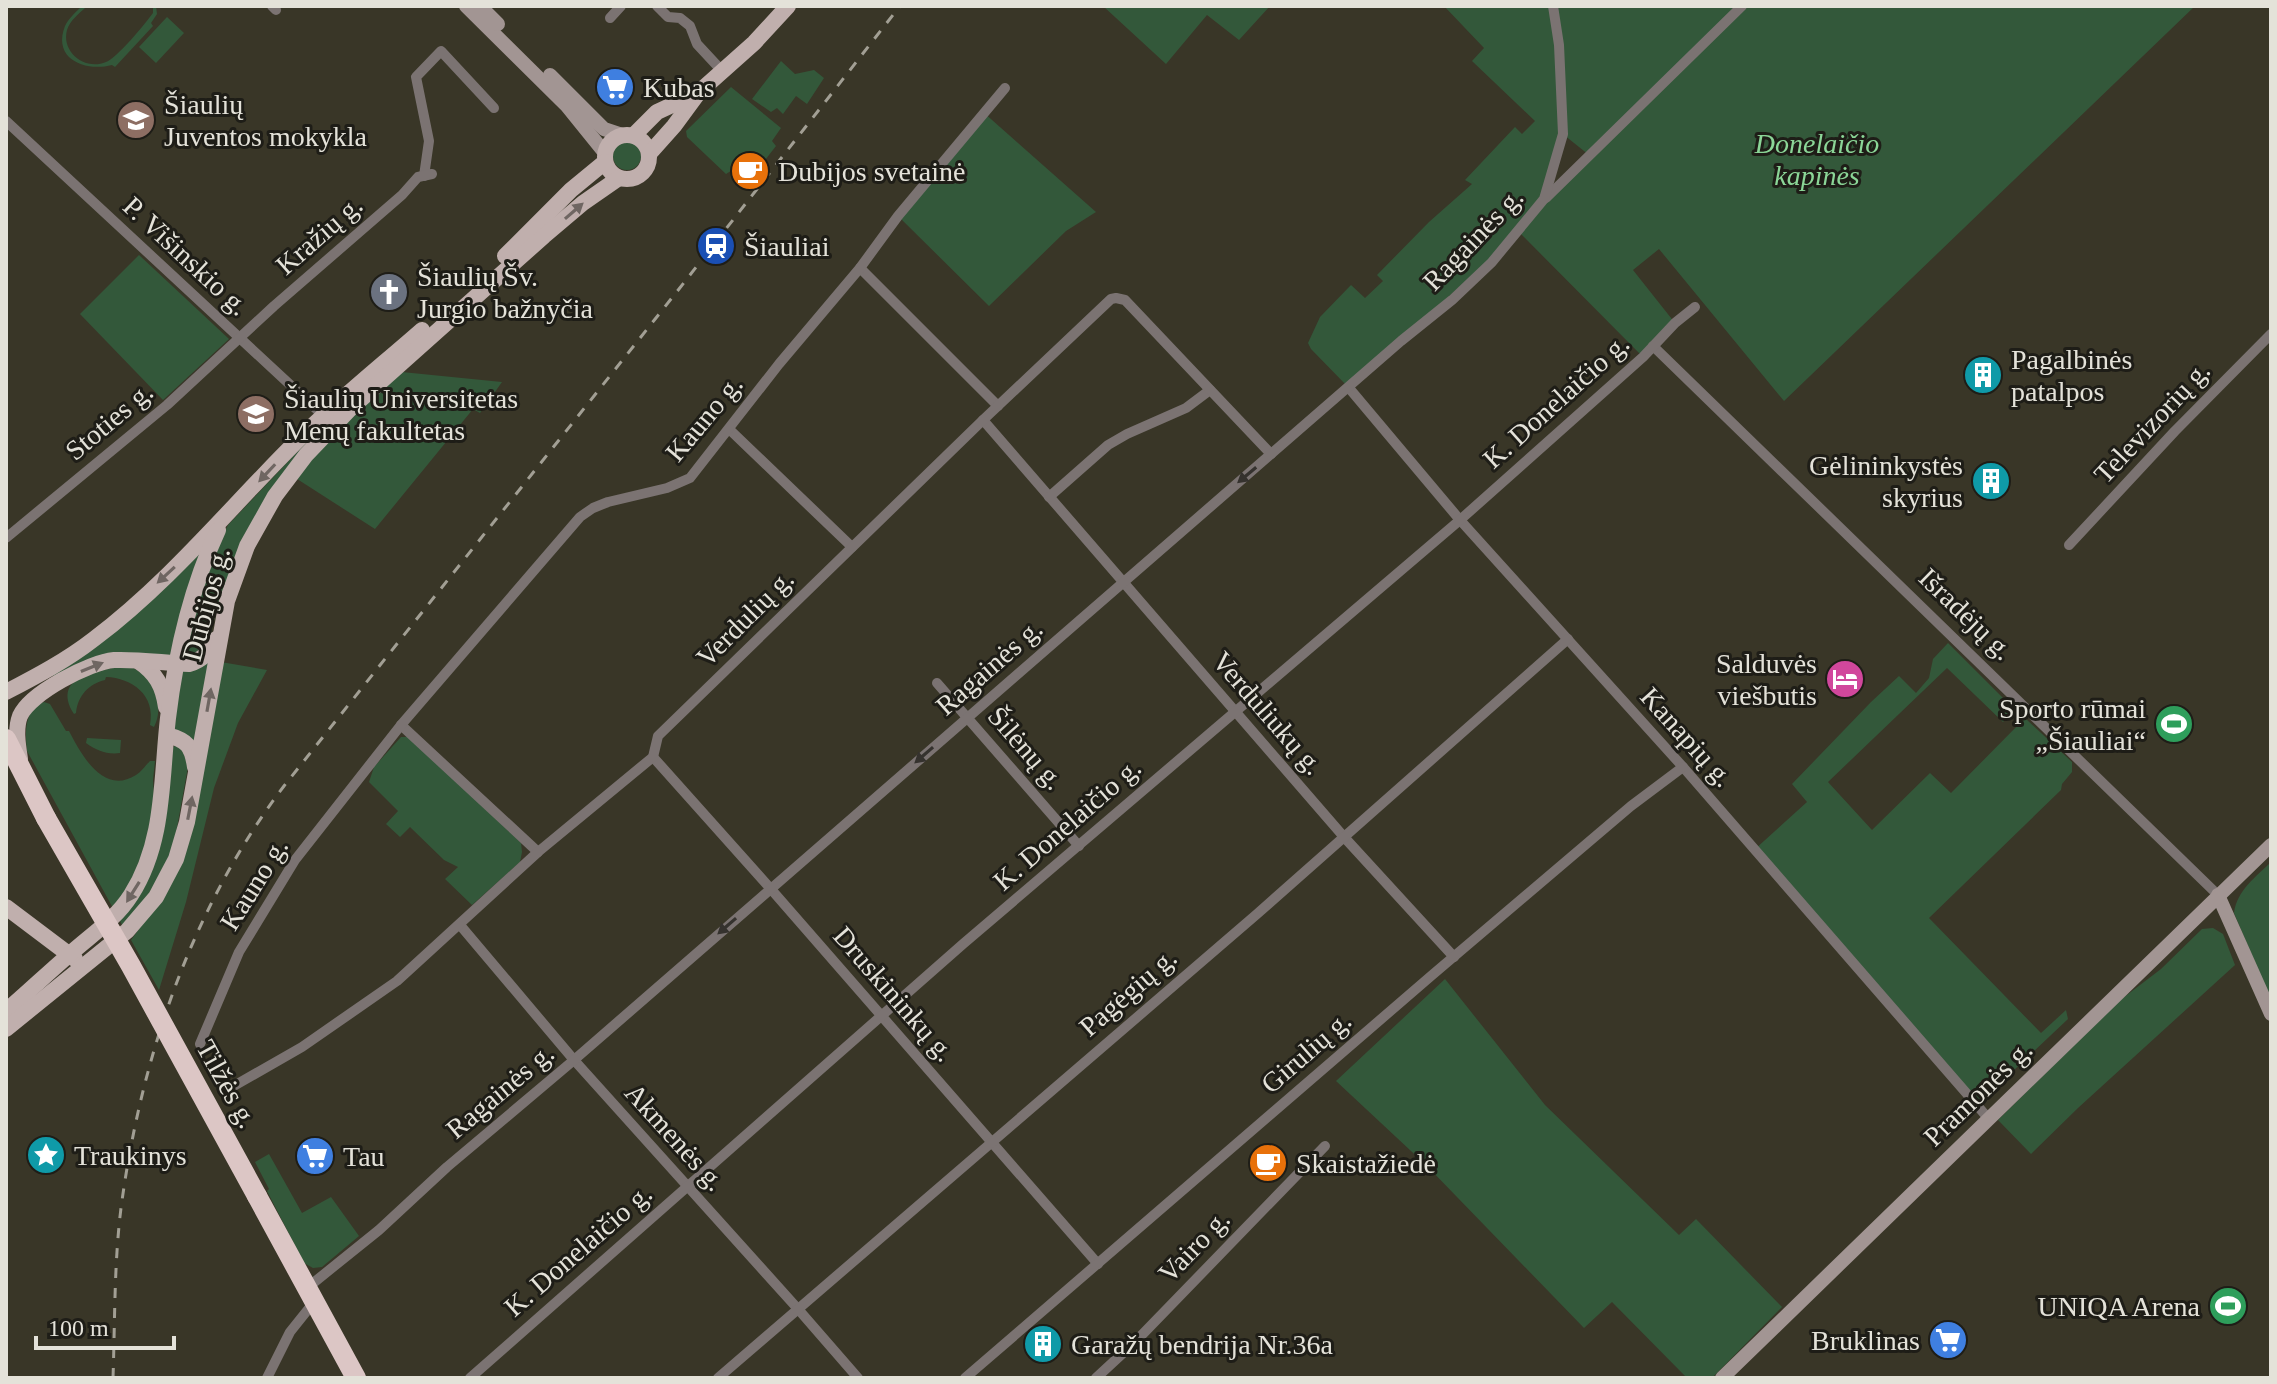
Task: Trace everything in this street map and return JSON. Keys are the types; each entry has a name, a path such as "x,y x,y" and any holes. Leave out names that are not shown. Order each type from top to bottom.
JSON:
{"highway":[{"name":"Tilžės g.","path":"6,739 13,761 138,979 356,1378"}],"main road":[{"path":"466,6 567,106 605,158 610,172 629,180 639,176 648,165 646,145 628,135 604,129 480,6"},
{"path":"649,154 699,92 754,43 788,6"},
{"path":"605,158 611,141 628,135 657,112 699,92"},
{"name":"Dubijos g.","path":"6,1011 47,976 127,931 156,897 176,859 196,772 221,628 236,572 275,496 329,421 511,251 605,158"},
{"name":"Dubijos g.","path":"13,761 21,713 47,680 172,570 300,438 329,421 583,203 619,178"},
{"name":"Dubijos g.","path":"6,1029 76,960 130,898 144,871 154,845 159,819 176,663 190,600 222,521"},
{"path":"176,663 189,664 204,656 221,628"},
{"path":"136,660 151,670 161,685 167,727 190,748 196,772"},
{"name":"Dubijos g.","path":"6,692 104,662 136,660 176,663"},
{"name":"Pramonės g.","path":"1722,1378 2271,845"},
{"name":"Išradėjų g.","path":"2218,895 2271,1014"},
{"path":"6,907 76,960"},
{"path":"37,931 50,954 47,976"}],"street":[{"path":"610,18 621,6"},
{"path":"657,6 668,17 680,18 690,26 697,44 723,72"},
{"name":"Ragainės g.","path":"267,1378 310,1295 447,1167 1452,300 1492,262 1544,199 1555,168 1563,134 1559,45 1553,6"},
{"path":"1544,199 1742,6"},
{"name":"Kražių g.","path":"239,338 402,195 418,177 428,175 429,141 416,77 441,51 494,108"},
{"name":"Kauno g.","path":"200,1044 239,952 277,887 401,725 580,517 608,502 667,488 690,478 860,268 898,216 1005,88"},
{"name":"P. Višinskio g.","path":"6,121 329,421"},
{"path":"860,268 998,406"},
{"name":"Verdulių g.","path":"225,1091 302,1047 397,981 538,852 653,757 658,736 1111,299 1125,300 1271,454"},
{"name":"K. Donelaičio g.","path":"470,1378 881,1016 1460,520 1695,307"},
{"name":"Televizorių g.","path":"2069,545 2271,334"},
{"name":"Stoties g.","path":"6,538 167,405 239,338"},
{"name":"Išradėjų g.","path":"1653,346 2218,895"},
{"name":"Kanapių g.","path":"1349,388 1460,520 1683,767 1988,1118"},
{"path":"1049,497 1108,445 1186,408 1210,390"},
{"name":"Verduliukų g.","path":"983,420 1344,837 1454,957"},
{"path":"730,430 852,547"},
{"name":"Pagėgių g.","path":"718,1378 1251,919 1568,639"},
{"name":"Šilėnų g.","path":"937,683 1079,846"},
{"path":"401,725 538,852"},
{"name":"Druskininkų g.","path":"653,757 1098,1264"},
{"name":"Girulių g.","path":"965,1378 1631,806 1683,767"},
{"name":"Akmenės g.","path":"460,925 574,1060 858,1378"},
{"name":"Vairo g.","path":"1096,1378 1136,1341 1325,1146"}],"green space":[{"path":"82,6 87,6 70,23 66,38 76,58 90,64 106,62 117,54 153,13 153,6 156,6 157,14 151,23 153,26 115,67 91,66 74,60 63,47 65,26"},
{"path":"1103,6 1270,6 1239,40 1207,15 1166,64"},
{"name":"Donelaičio kapinės","path":"1444,6 2195,6 1784,401 1659,249 1633,270 1675,323 1643,357 1519,232 1349,388 1311,349 1308,343 1320,317 1351,285 1365,298 1383,281 1377,275 1472,184 1465,180 1515,127 1522,134 1535,121 1472,61 1484,48","holes":["1564,135 1589,155 1545,197"]},
{"path":"167,17 184,33 156,63 139,47"},
{"path":"781,61 795,74 814,70 824,78 807,104 796,96 783,114 777,108 771,112 752,99"},
{"path":"731,87 781,128 772,141 776,146 762,164 755,158 748,167 742,164 726,174 687,137 686,131"},
{"path":"983,112 1096,212 1066,231 989,306 898,216"},
{"path":"627,142 637,146 641,156 637,166 627,170 617,166 613,156 617,146"},
{"path":"139,255 229,339 163,400 80,314"},
{"path":"402,372 502,382 480,413 473,409 375,529 294,477 320,446"},
{"path":"317,431 246,535 218,604 208,645 184,660 189,626 216,548 228,525"},
{"path":"206,540 172,660 122,655 54,677 52,673"},
{"path":"1948,643 2014,709 2003,722 1947,668 1828,782 1872,830 1930,773 1951,793 2025,718 2072,762 2072,772 2061,790 1929,918 2041,1033 2066,1010 2068,1019 1977,1105 1754,850 1807,802 1792,784 1899,676 1916,693 1929,678 1933,659"},
{"path":"211,658 196,746 174,732 181,670 198,668"},
{"path":"221,662 267,670 238,723 214,788 186,902 159,990 131,940 161,899"},
{"path":"130,666 150,678 158,708 154,727 150,725 151,714 146,697 133,685 116,678 106,677 89,687 74,714 68,701 74,682 94,672"},
{"path":"44,702 50,704 87,761 103,776 124,780 138,774 150,761 155,761 155,812 145,856 114,910 27,751 29,716 37,705"},
{"path":"401,737 410,737 521,843 520,862 472,905 445,879 458,867 444,860 410,827 400,837 386,824 398,811 369,782 374,767"},
{"path":"87,738 121,740 120,753 98,750 86,743"},
{"path":"176,744 180,745 189,761 173,850 154,889 123,927 119,919 139,893 172,749"},
{"path":"2271,862 2271,1000 2234,913 2243,891"},
{"path":"2213,928 2223,934 2235,965 2031,1154 1998,1120 2119,1001 2161,969 2202,929"},
{"path":"1445,979 1545,1105 1679,1235 1696,1219 1782,1307 1712,1378 1687,1378 1612,1302 1584,1328 1426,1165 1336,1081"},
{"path":"269,1154 302,1213 331,1197 359,1236 322,1267 313,1268 304,1263 267,1191 269,1189 255,1162"}],"railway":[{"path":"113,1378 121,1208 142,1095 157,1040 197,933 251,833 284,786 900,6"}],"place":[{"name":"Kubas","path":"615,87"},
{"name":"Šiaulių Juventos mokykla","path":"136,120"},
{"name":"Dubijos svetainė","path":"750,171"},
{"name":"Šiauliai","path":"716,246"},
{"name":"Šiaulių Šv. Jurgio bažnyčia","path":"389,292"},
{"name":"Pagalbinės patalpos","path":"1983,375"},
{"name":"Šiaulių Universitetas Menų fakultetas","path":"256,414"},
{"name":"Gėlininkystės skyrius","path":"1991,481"},
{"name":"Salduvės viešbutis","path":"1845,679"},
{"name":"Sporto rūmai „Šiauliai“","path":"2174,724"},
{"name":"Traukinys","path":"46,1155"},
{"name":"Tau","path":"315,1156"},
{"name":"Skaistažiedė","path":"1268,1163"},
{"name":"UNIQA Arena","path":"2228,1306"},
{"name":"Bruklinas","path":"1948,1340"},
{"name":"Garažų bendrija Nr.36a","path":"1043,1344"}]}
